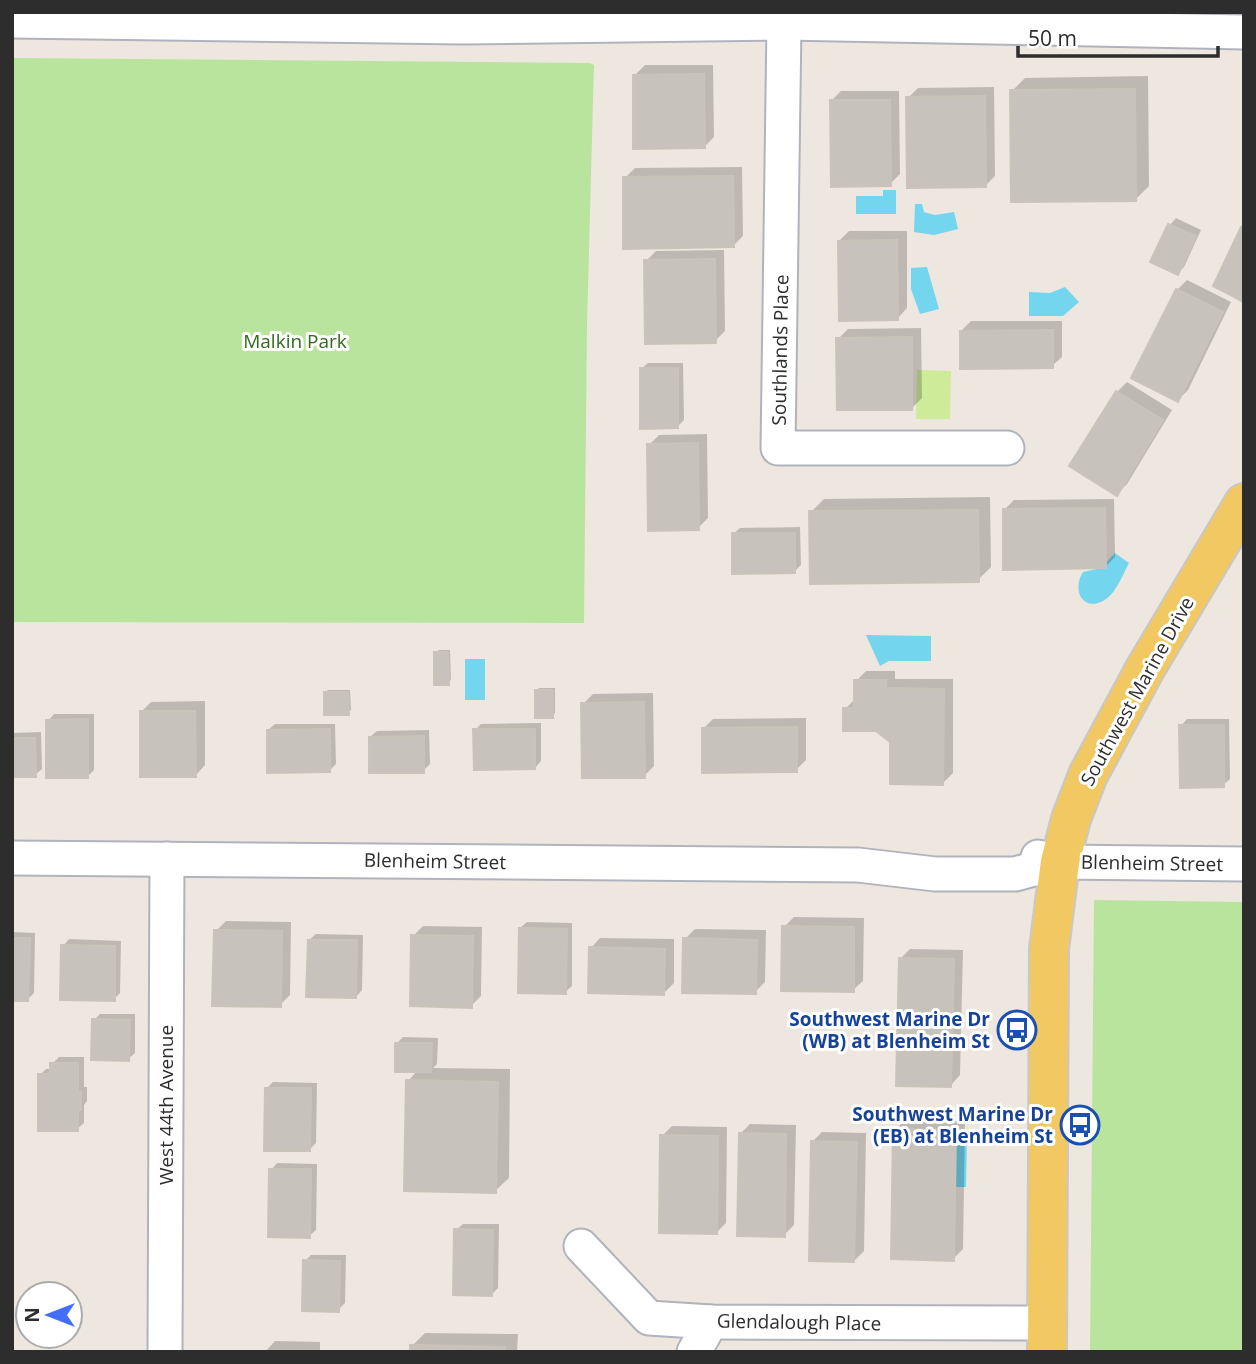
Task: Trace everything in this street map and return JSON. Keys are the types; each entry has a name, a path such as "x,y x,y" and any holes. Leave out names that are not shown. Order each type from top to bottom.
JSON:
{"main road":[{"name":"Southwest Marine Drive","path":"1048,1337 1049,948 1060,862 1071,819 1088,775 1145,669 1244,503"}],"street":[{"path":"12,21 267,18 463,27 653,19 1244,32"},
{"name":"Southlands Place","path":"784,23 778,448 1007,448"},
{"name":"Blenheim Street","path":"12,858 858,865 926,855 1017,852 1060,862 1244,864"},
{"name":"West 44th Avenue","path":"165,1352 167,859"},
{"name":"Glendalough Place","path":"581,1246 649,1318 1048,1337"},
{"path":"694,1352 711,1322"}],"green space":[{"name":"Malkin Park","path":"12,58 594,65 587,325 584,623 12,622"},
{"path":"917,370 951,371 950,419 916,419"},
{"path":"1094,900 1244,902 1244,1352 1090,1352"}],"water":[{"path":"883,190 896,190 896,214 856,214 856,196 883,196"},
{"path":"915,204 922,204 924,212 935,215 954,212 958,229 934,235 914,232"},
{"path":"927,267 939,309 920,314 911,289 911,268"},
{"path":"1065,287 1079,302 1063,316 1029,316 1029,292 1050,293"},
{"path":"1115,553 1129,563 1108,598 1096,604 1089,604 1079,592 1083,572 1101,568"},
{"path":"866,635 931,636 931,661 889,661 880,666"},
{"path":"465,659 485,659 485,700 465,700"},
{"path":"938,1137 967,1137 966,1187 938,1187"}],"building":[{"path":"704,74 705,148 633,149 633,75"},
{"path":"1135,89 1136,201 1011,202 1010,90"},
{"path":"985,96 986,187 907,188 906,97"},
{"path":"830,100 890,100 891,186 831,187"},
{"path":"733,176 734,247 623,249 623,177"},
{"path":"1168,224 1196,236 1178,275 1150,262"},
{"path":"1241,227 1244,229 1244,302 1213,286"},
{"path":"897,240 898,320 839,321 838,241"},
{"path":"715,259 716,343 645,344 644,260"},
{"path":"1176,289 1223,312 1178,402 1131,378"},
{"path":"1053,330 1053,368 960,369 960,331"},
{"path":"912,337 912,410 837,410 836,338"},
{"path":"640,368 678,368 678,428 640,429"},
{"path":"1116,391 1163,420 1117,496 1069,466"},
{"path":"698,443 699,530 648,531 647,444"},
{"path":"1105,508 1106,568 1003,570 1003,509"},
{"path":"978,510 979,582 810,584 809,511"},
{"path":"732,533 795,533 795,573 732,574"},
{"path":"434,652 448,652 449,685 434,685"},
{"path":"854,680 886,680 886,688 944,689 943,785 890,784 890,742 876,731 843,731 843,708 854,708"},
{"path":"535,690 553,690 553,718 535,718"},
{"path":"324,692 348,692 349,715 324,715"},
{"path":"644,702 645,778 582,778 581,703"},
{"path":"140,711 195,711 196,777 140,777"},
{"path":"88,719 88,778 46,778 46,720"},
{"path":"1179,725 1224,725 1224,787 1180,788"},
{"path":"797,727 797,772 702,773 702,728"},
{"path":"330,729 330,772 267,773 267,730"},
{"path":"473,729 535,729 535,769 474,770"},
{"path":"424,736 424,773 369,773 369,737"},
{"path":"12,738 35,738 36,777 12,777"},
{"path":"782,926 854,927 854,992 781,991"},
{"path":"519,928 567,929 566,994 518,993"},
{"path":"214,930 282,931 281,1007 212,1006"},
{"path":"411,935 473,936 472,1008 410,1006"},
{"path":"12,938 30,938 28,1001 12,1001"},
{"path":"683,938 757,940 756,994 682,993"},
{"path":"308,940 357,940 356,998 306,997"},
{"path":"61,945 115,946 115,1001 60,1000"},
{"path":"589,947 665,949 664,995 588,993"},
{"path":"899,958 954,959 951,1087 896,1086"},
{"path":"92,1019 130,1020 129,1061 91,1060"},
{"path":"395,1043 432,1043 431,1072 395,1072"},
{"path":"50,1063 78,1063 81,1110 78,1110 78,1131 38,1131 38,1074 50,1074"},
{"path":"406,1080 498,1082 496,1193 404,1191"},
{"path":"265,1088 311,1088 310,1151 264,1151"},
{"path":"893,1129 956,1130 954,1261 891,1259"},
{"path":"739,1133 786,1134 785,1237 737,1236"},
{"path":"660,1135 718,1136 717,1234 659,1233"},
{"path":"811,1141 857,1142 854,1262 809,1261"},
{"path":"269,1169 311,1169 310,1238 268,1237"},
{"path":"454,1229 493,1230 492,1296 453,1295"},
{"path":"303,1260 340,1261 339,1312 302,1311"},
{"path":"410,1345 505,1347 505,1352 410,1352"}],"place":[{"name":"Southwest Marine Dr (WB) at Blenheim St","path":"1017,1030"},
{"name":"Southwest Marine Dr (EB) at Blenheim St","path":"1080,1125"}]}
